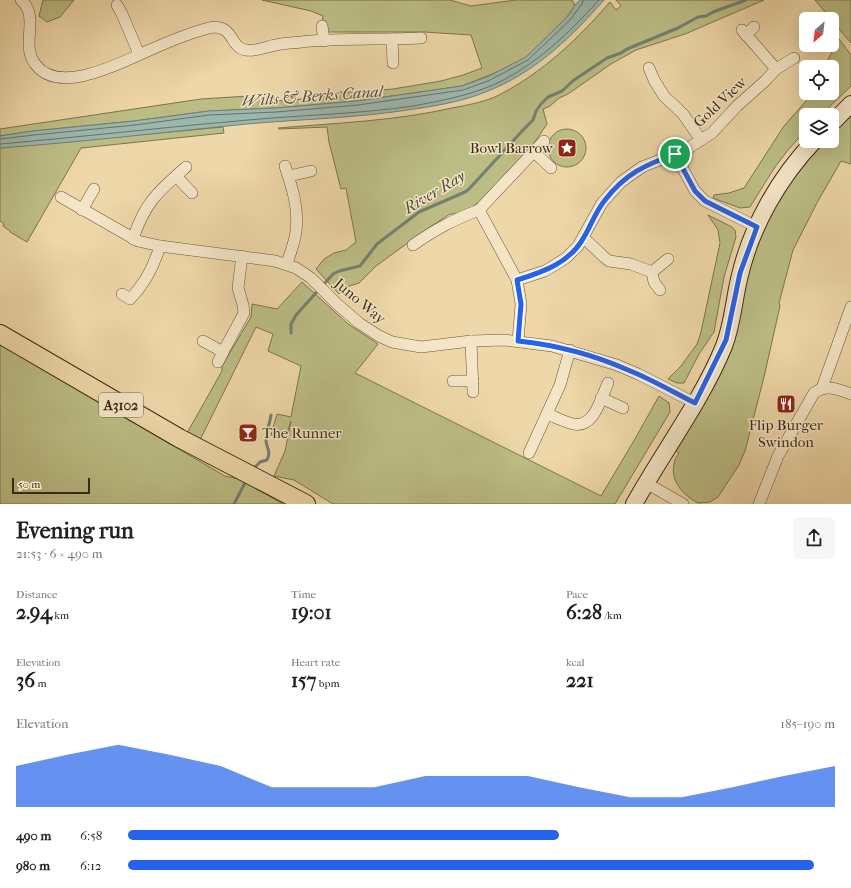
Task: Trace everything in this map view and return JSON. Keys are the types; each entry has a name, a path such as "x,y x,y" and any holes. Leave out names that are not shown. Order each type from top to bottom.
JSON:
{"main road":[{"path":"839,116 851,104"},
{"path":"634,504 695,403 726,340 740,273 757,227 766,208 793,165 808,148"},
{"name":"A3102","path":"0,334 184,441 306,504"}],"street":[{"path":"21,0 30,12 28,40 30,55 36,66 46,74 65,77 88,75 176,39 213,27 226,30 235,43 245,50 287,43 421,38"},
{"path":"117,5 139,54"},
{"path":"322,26 324,41"},
{"path":"747,31 776,69"},
{"path":"392,39 393,63"},
{"name":"Gold View","path":"517,280 545,271 560,262 578,246 584,238 602,203 622,182 634,172 650,163 675,154 702,140 715,131 737,106 776,69 794,58"},
{"path":"649,68 654,80 664,96 683,114 702,140"},
{"path":"413,245 444,224 479,210 544,141"},
{"path":"534,152 551,168"},
{"path":"675,154 695,191 705,201 757,227"},
{"path":"134,239 138,225 150,202 186,167"},
{"path":"287,264 295,238 297,220 294,194 287,171 311,171"},
{"path":"176,176 192,193"},
{"path":"82,210 94,189"},
{"name":"Juno Way","path":"61,197 134,239 160,246 242,256 287,264 303,272 316,282 331,298 367,328 392,342 421,347 491,340 518,341 552,346 570,350 629,370 695,403"},
{"path":"479,210 517,280 521,304 518,341"},
{"path":"584,238 610,261 631,264 652,272"},
{"path":"122,294 130,299 138,291 152,270 160,246"},
{"path":"203,341 221,357 244,313 238,288 242,256"},
{"path":"652,272 668,259"},
{"path":"652,272 654,282 660,290"},
{"path":"822,388 851,308"},
{"path":"453,381 473,387 471,341"},
{"path":"528,453 563,376 570,350"},
{"path":"547,414 572,424 583,425 591,420 608,383"},
{"path":"759,504 778,456 814,393 827,387 851,394"},
{"path":"601,398 623,408"},
{"path":"646,483 683,504"}],"green space":[{"path":"43,0 74,0 60,17 47,22 39,16"},
{"path":"262,0 450,0 471,6 516,0 572,0 575,5 567,17 524,61 462,86 357,101 276,108 209,111 0,136 0,129 201,99 264,95 276,101 302,99 339,92 393,89 441,81 482,68 471,35 424,32 328,32 322,22 323,16 311,11"},
{"path":"616,0 764,0 685,34 636,50 611,64 568,94 559,98 550,106 543,109 547,124 530,149 479,202 471,208 457,214 450,214 427,229 376,266 359,283 346,287 339,294 316,269 324,259 334,253 346,250 356,242 346,188 341,189 329,142 327,127 278,128 409,116 470,104 494,97 515,86 545,66 572,42 610,2 616,10 621,6"},
{"path":"815,0 851,0 851,43 839,29 839,12 825,12"},
{"path":"839,39 851,55 851,86 839,98 839,60 828,60 832,52 839,52"},
{"path":"807,100 837,100 828,108 800,108"},
{"path":"799,109 799,138 775,167 750,207 740,208 713,198 714,195 729,193 744,188 784,126"},
{"path":"851,114 851,164 841,161 818,201 793,250 779,303 780,306 764,377 745,451 739,465 718,497 710,502 698,503 683,492 676,482 673,470 674,461 679,453 675,450 763,232 775,206 791,180 817,148 839,148 839,126"},
{"path":"223,127 224,133 81,148 27,242 10,232 0,221 0,148"},
{"name":"Bowl Barrow","path":"567,129 577,132 583,138 586,148 583,158 577,164 567,167 557,164 551,158 548,148 551,138 557,132"},
{"path":"708,215 732,227 735,230 736,237 724,277 714,332 699,354 684,383 677,383 668,379 681,366 697,344 701,332 720,243 718,230"},
{"path":"302,282 348,324 378,344 355,373 601,496 659,396 669,403 670,412 615,504 333,504 294,480 274,476 285,451 291,421 285,439 271,435 277,414 291,417 301,366 268,351 273,334 256,327 199,442 187,433 222,371 222,366 251,317 252,304 277,309"},
{"path":"0,345 225,476 239,479 283,504 0,504"}],"water":[{"path":"580,0 604,0 580,26 554,50 527,71 495,88 455,102 393,112 247,124 0,148 0,136 33,131 134,121 209,111 276,108 357,101 462,86 487,77 526,57 567,17"}],"waterway":[{"name":"River Ray","path":"291,333 291,324 296,315 333,274 360,266 377,244 419,212 469,189 533,120 536,111 548,97 562,91 574,80 607,58 678,28 698,17 706,16 746,0"},
{"name":"River Ray","path":"253,469 260,462 267,460 269,451 266,444 266,438 271,415"},
{"name":"River Ray","path":"234,504 247,479"}],"place":[{"name":"Bowl Barrow","path":"567,148"},
{"name":"Flip Burger Swindon","path":"786,404"},
{"name":"The Runner","path":"248,433"}],"route":[{"path":"675,154 695,191 705,201 757,227 740,273 726,340 695,403 617,365 570,350 518,341 521,304 517,280 545,271 566,258 584,238 602,203 622,182 634,172 650,163 675,154"}],"water label":[{"name":"Wilts & Berks Canal","path":"312,96"}]}
